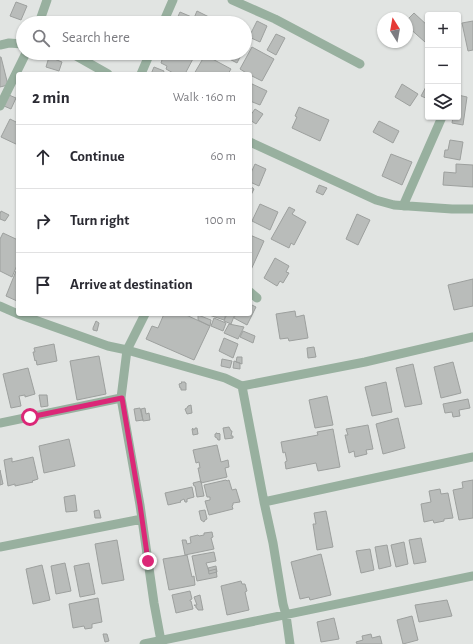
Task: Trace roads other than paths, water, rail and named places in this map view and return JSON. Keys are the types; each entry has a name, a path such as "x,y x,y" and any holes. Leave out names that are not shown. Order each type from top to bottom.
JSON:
{"street":[{"path":"41,16 47,0"},
{"path":"166,16 172,0"},
{"path":"232,0 275,20 360,64"},
{"path":"0,46 9,43 16,44"},
{"path":"17,72 23,60"},
{"path":"83,60 104,72"},
{"path":"142,72 147,60"},
{"path":"0,106 16,73"},
{"path":"403,206 441,120"},
{"path":"252,143 376,200 394,206 473,209"},
{"path":"0,306 16,312"},
{"path":"26,316 108,346 225,378 242,386 365,362 473,337"},
{"path":"145,316 127,350 122,398 161,641"},
{"path":"242,386 273,543 290,644"},
{"path":"0,423 122,398"},
{"path":"264,502 473,457"},
{"path":"0,547 142,519"},
{"path":"144,644 473,576"}]}
